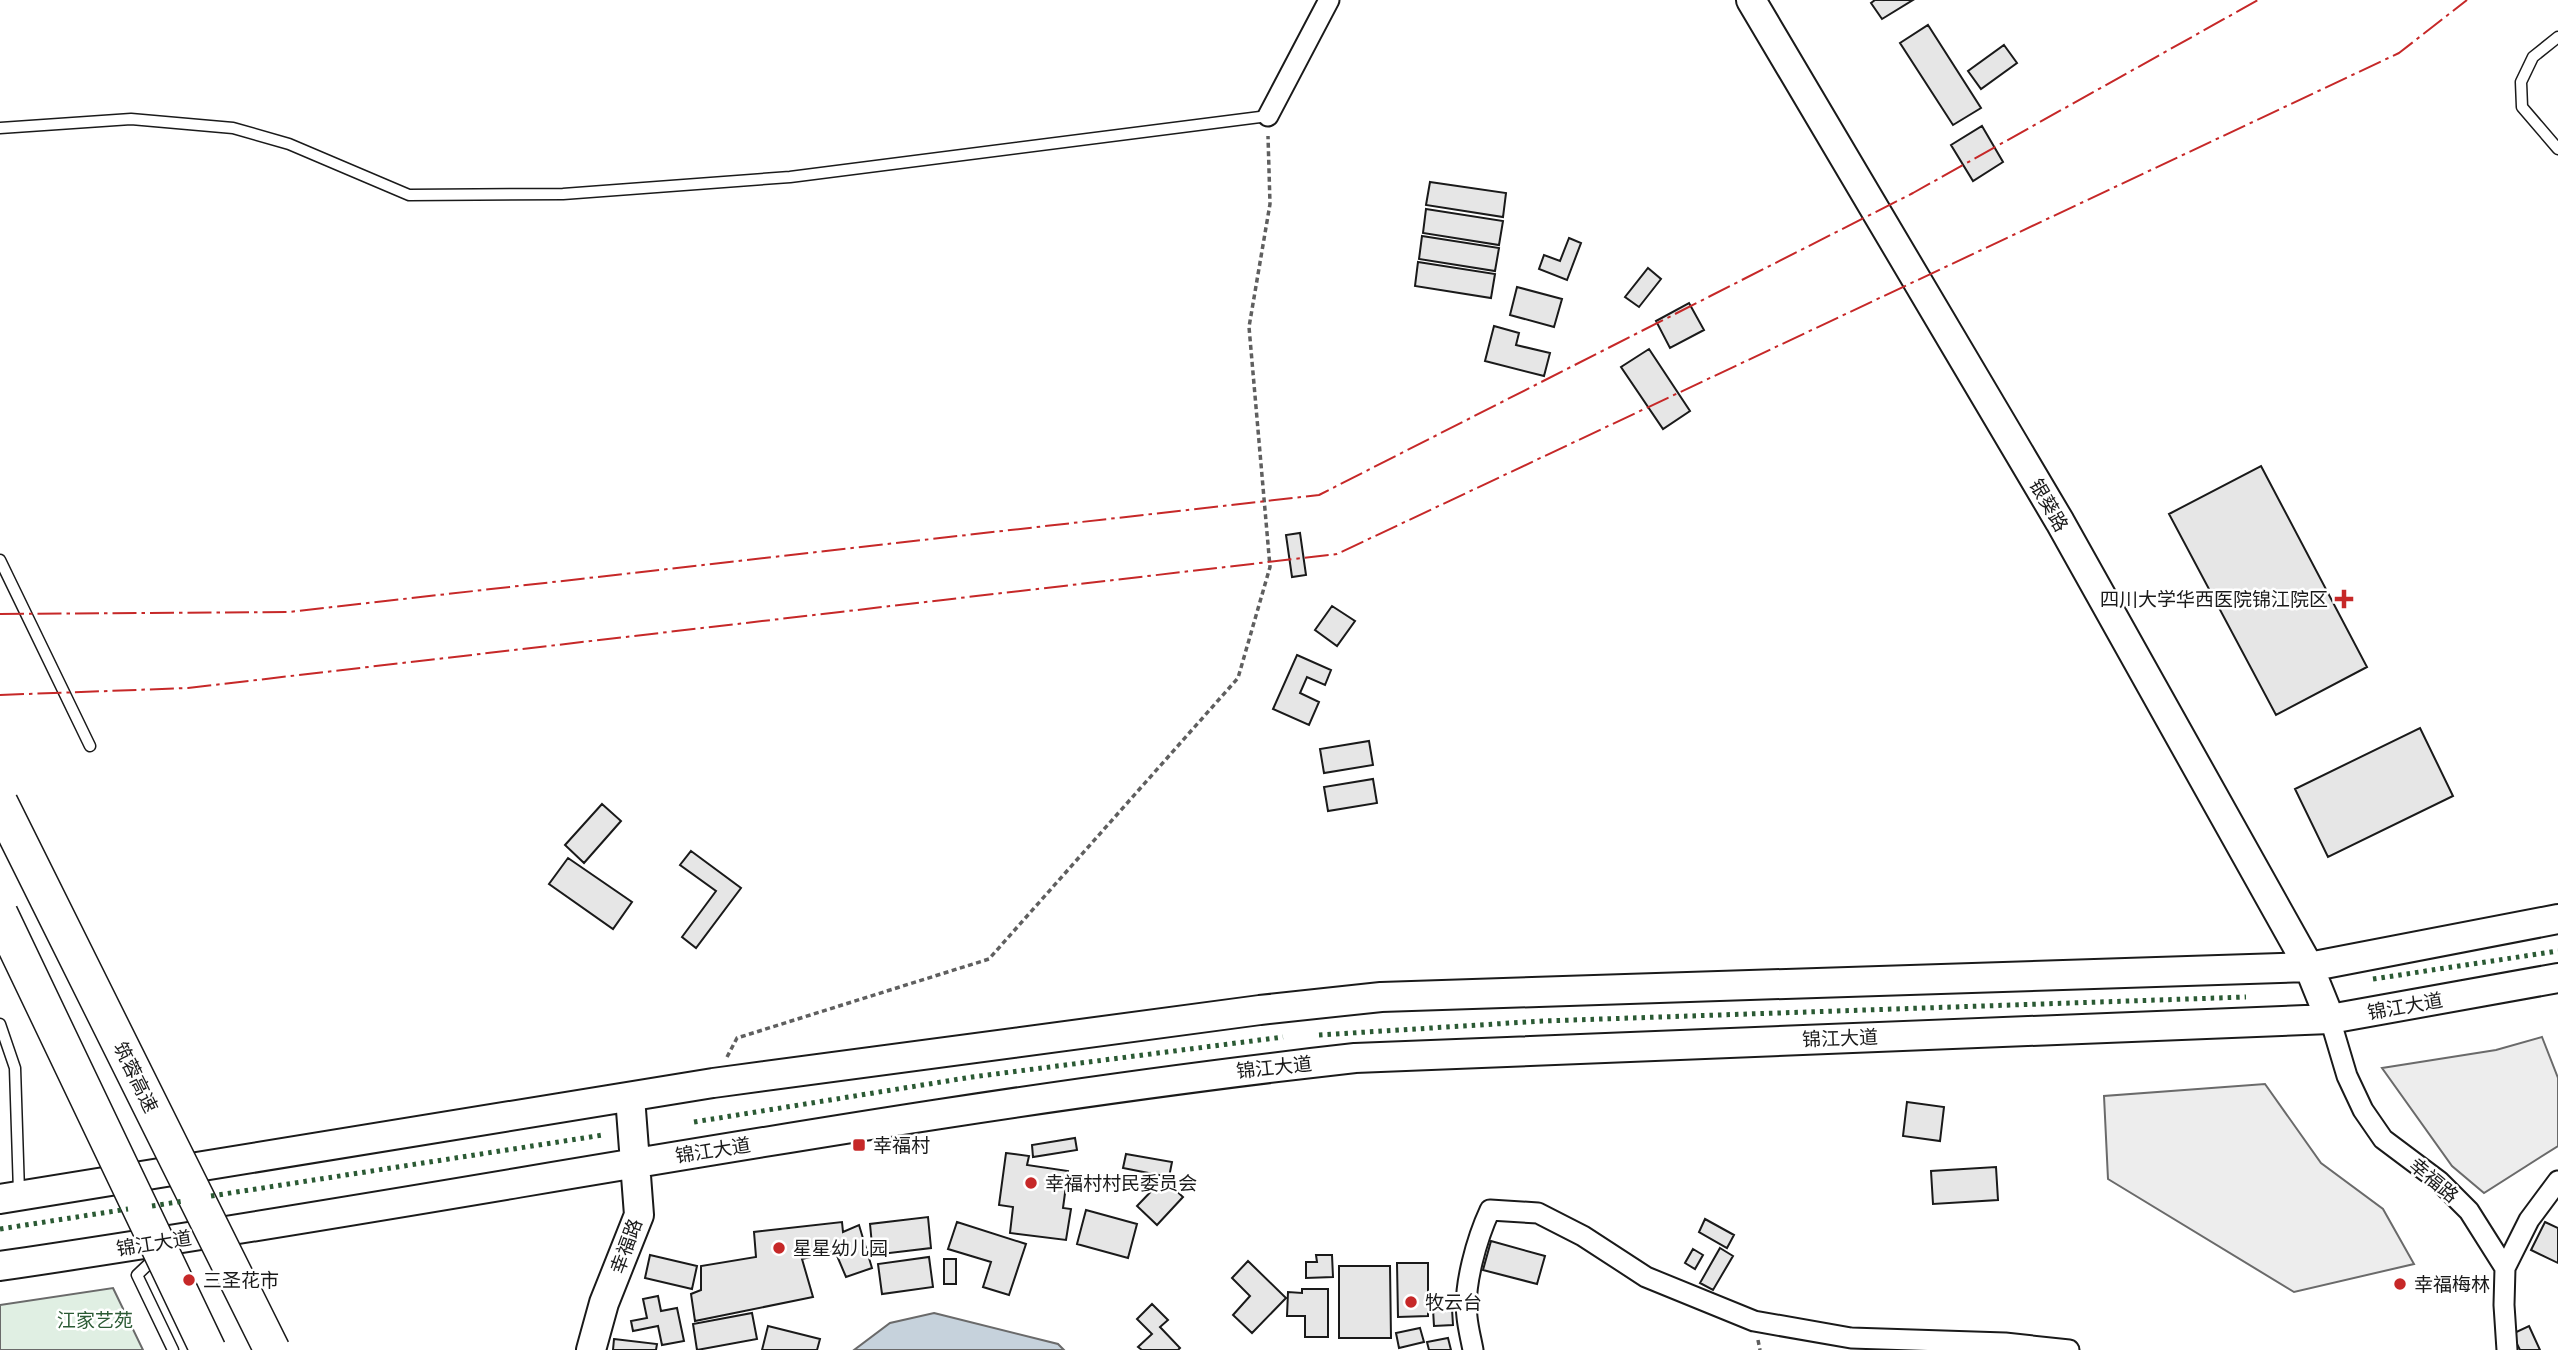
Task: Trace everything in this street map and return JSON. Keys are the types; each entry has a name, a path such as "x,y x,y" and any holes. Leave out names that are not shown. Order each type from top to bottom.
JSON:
{"highway":[{"name":"筑蓉高速","path":"0,803 272,1350"},
{"path":"0,914 208,1350"}],"main road":[{"name":"银葵路","path":"1751,0 2060,522 2309,967 2330,1019"},
{"path":"10,1198 713,1083 1260,1010 1381,997 2309,967 2558,919"},
{"name":"锦江大道","path":"0,1266 634,1162 1201,1075 1355,1058 2330,1019 2558,978"},
{"name":"幸福路","path":"591,1350 604,1303 639,1215 630,1097"}],"street":[{"path":"1268,117 1329,0"},
{"name":"幸福路","path":"2330,1019 2347,1076 2363,1110 2383,1139 2439,1181 2469,1211 2505,1268"},
{"path":"2507,1350 2505,1268 2529,1220 2558,1181"},
{"path":"1473,1350 1466,1315 1467,1286 1483,1225 1490,1210 1538,1213 1583,1236 1646,1276 1754,1321 1850,1338 2005,1343 2069,1350"}],"lane":[{"path":"2558,37 2533,57 2521,82 2522,107 2558,149"},
{"path":"0,128 131,119 233,128 289,144 409,195 563,194 790,177 1268,117"},
{"path":"0,559 90,746"},
{"path":"0,1024 15,1068 10,1198"},
{"path":"173,1350 137,1275 175,1239"}],"path":[{"path":"713,1083 737,1038 989,959 1238,678 1270,567 1249,327 1270,204 1268,117"}],"green space":[{"name":"江家艺苑","path":"113,1288 143,1350 0,1350 0,1305"}],"shaded area":[{"path":"2542,1037 2558,1078 2558,1146 2484,1193 2452,1166 2382,1068 2496,1050"},
{"path":"2265,1084 2321,1163 2383,1209 2414,1264 2294,1292 2108,1179 2104,1096"},
{"path":"934,1313 1058,1344 1064,1350 854,1350 890,1323"}],"building":[{"path":"1875,0 1913,0 1882,19 1871,3"},
{"path":"1928,25 1981,108 1953,125 1900,43"},
{"path":"2004,45 2017,63 1981,89 1968,71"},
{"path":"1982,126 2003,162 1973,181 1951,145"},
{"path":"1430,182 1506,193 1503,217 1426,205"},
{"path":"1426,209 1503,221 1499,245 1423,233"},
{"path":"1422,236 1499,248 1495,271 1419,259"},
{"path":"1569,238 1581,243 1567,280 1539,269 1544,255 1560,261"},
{"path":"1418,262 1495,274 1491,298 1415,286"},
{"path":"1648,268 1661,279 1639,307 1625,297"},
{"path":"1517,287 1562,299 1554,327 1510,315"},
{"path":"1689,303 1704,330 1670,348 1656,321"},
{"path":"1494,326 1519,333 1516,345 1550,353 1544,376 1485,361"},
{"path":"1649,349 1690,411 1663,429 1621,367"},
{"path":"2261,466 2367,667 2276,715 2169,514"},
{"path":"1300,533 1306,575 1292,577 1286,535"},
{"path":"1332,606 1355,621 1337,646 1315,630"},
{"path":"1297,655 1331,670 1325,685 1307,677 1300,693 1319,702 1309,725 1273,709"},
{"path":"2420,728 2453,796 2328,857 2295,789"},
{"path":"1369,741 1373,765 1324,773 1320,749"},
{"path":"1373,779 1377,803 1328,811 1324,787"},
{"path":"602,804 621,821 584,863 565,845"},
{"path":"691,851 741,888 696,948 682,937 716,891 680,865"},
{"path":"568,858 632,902 613,929 549,884"},
{"path":"1907,1102 1944,1107 1940,1141 1903,1136"},
{"path":"1075,1138 1077,1150 1033,1157 1032,1145"},
{"path":"1006,1153 1029,1156 1027,1165 1068,1171 1063,1208 1071,1209 1066,1240 1010,1233 1013,1207 999,1205"},
{"path":"1126,1154 1172,1162 1169,1177 1123,1168"},
{"path":"1996,1167 1998,1200 1933,1204 1931,1171"},
{"path":"1163,1179 1183,1197 1157,1225 1137,1206"},
{"path":"1086,1210 1137,1224 1128,1258 1077,1244"},
{"path":"928,1217 931,1248 873,1255 870,1224"},
{"path":"1705,1219 1734,1235 1727,1248 1699,1232"},
{"path":"842,1222 843,1232 859,1225 872,1268 846,1277 835,1251 802,1259 813,1297 695,1321 691,1294 701,1290 701,1266 756,1257 754,1232"},
{"path":"957,1222 1026,1244 1009,1295 983,1287 991,1262 948,1249"},
{"path":"2545,1222 2558,1228 2558,1263 2531,1250"},
{"path":"1491,1241 1545,1256 1537,1284 1483,1270"},
{"path":"1720,1248 1733,1256 1713,1290 1700,1283"},
{"path":"1693,1249 1703,1255 1695,1269 1685,1263"},
{"path":"650,1255 697,1266 692,1289 645,1278"},
{"path":"1316,1255 1332,1255 1333,1277 1306,1278 1306,1262 1317,1262"},
{"path":"929,1257 933,1287 882,1294 878,1264"},
{"path":"944,1259 956,1259 956,1284 944,1284"},
{"path":"1248,1261 1286,1298 1252,1333 1233,1315 1250,1296 1232,1278"},
{"path":"1397,1263 1428,1263 1428,1316 1398,1317"},
{"path":"1339,1266 1390,1266 1391,1338 1339,1338"},
{"path":"1302,1289 1328,1289 1328,1337 1305,1337 1305,1316 1287,1316 1288,1292 1302,1293"},
{"path":"658,1296 661,1311 677,1308 684,1341 662,1345 658,1326 633,1331 631,1321 647,1318 643,1299"},
{"path":"1152,1304 1168,1320 1160,1327 1180,1348 1178,1350 1142,1350 1138,1347 1152,1334 1137,1319"},
{"path":"1433,1309 1452,1309 1453,1325 1434,1326"},
{"path":"752,1313 757,1339 697,1350 693,1324"},
{"path":"768,1326 820,1339 817,1350 762,1350"},
{"path":"2529,1326 2540,1350 2520,1350 2512,1334"},
{"path":"1420,1328 1424,1342 1399,1348 1396,1333"},
{"path":"1448,1338 1451,1350 1429,1350 1427,1342"},
{"path":"614,1339 657,1344 656,1350 613,1350"}],"hedge":[{"path":"2373,979 2558,951"},
{"path":"1319,1035 1543,1021 2246,997"},
{"path":"694,1122 972,1077 1283,1037"},
{"path":"211,1196 603,1135"},
{"path":"152,1206 184,1201"},
{"path":"0,1229 128,1209"}],"power":[{"path":"0,614 289,612 1319,495 1913,193 2258,0"},
{"path":"0,695 188,688 1337,554 2399,53 2467,0"}],"place":[{"name":"四川大学华西医院锦江院区","path":"2344,599"},
{"name":"幸福村","path":"859,1145"},
{"name":"幸福村村民委员会","path":"1031,1183"},
{"name":"星星幼儿园","path":"779,1248"},
{"name":"三圣花市","path":"189,1280"},
{"name":"幸福梅林","path":"2400,1284"},
{"name":"牧云台","path":"1411,1302"}]}
